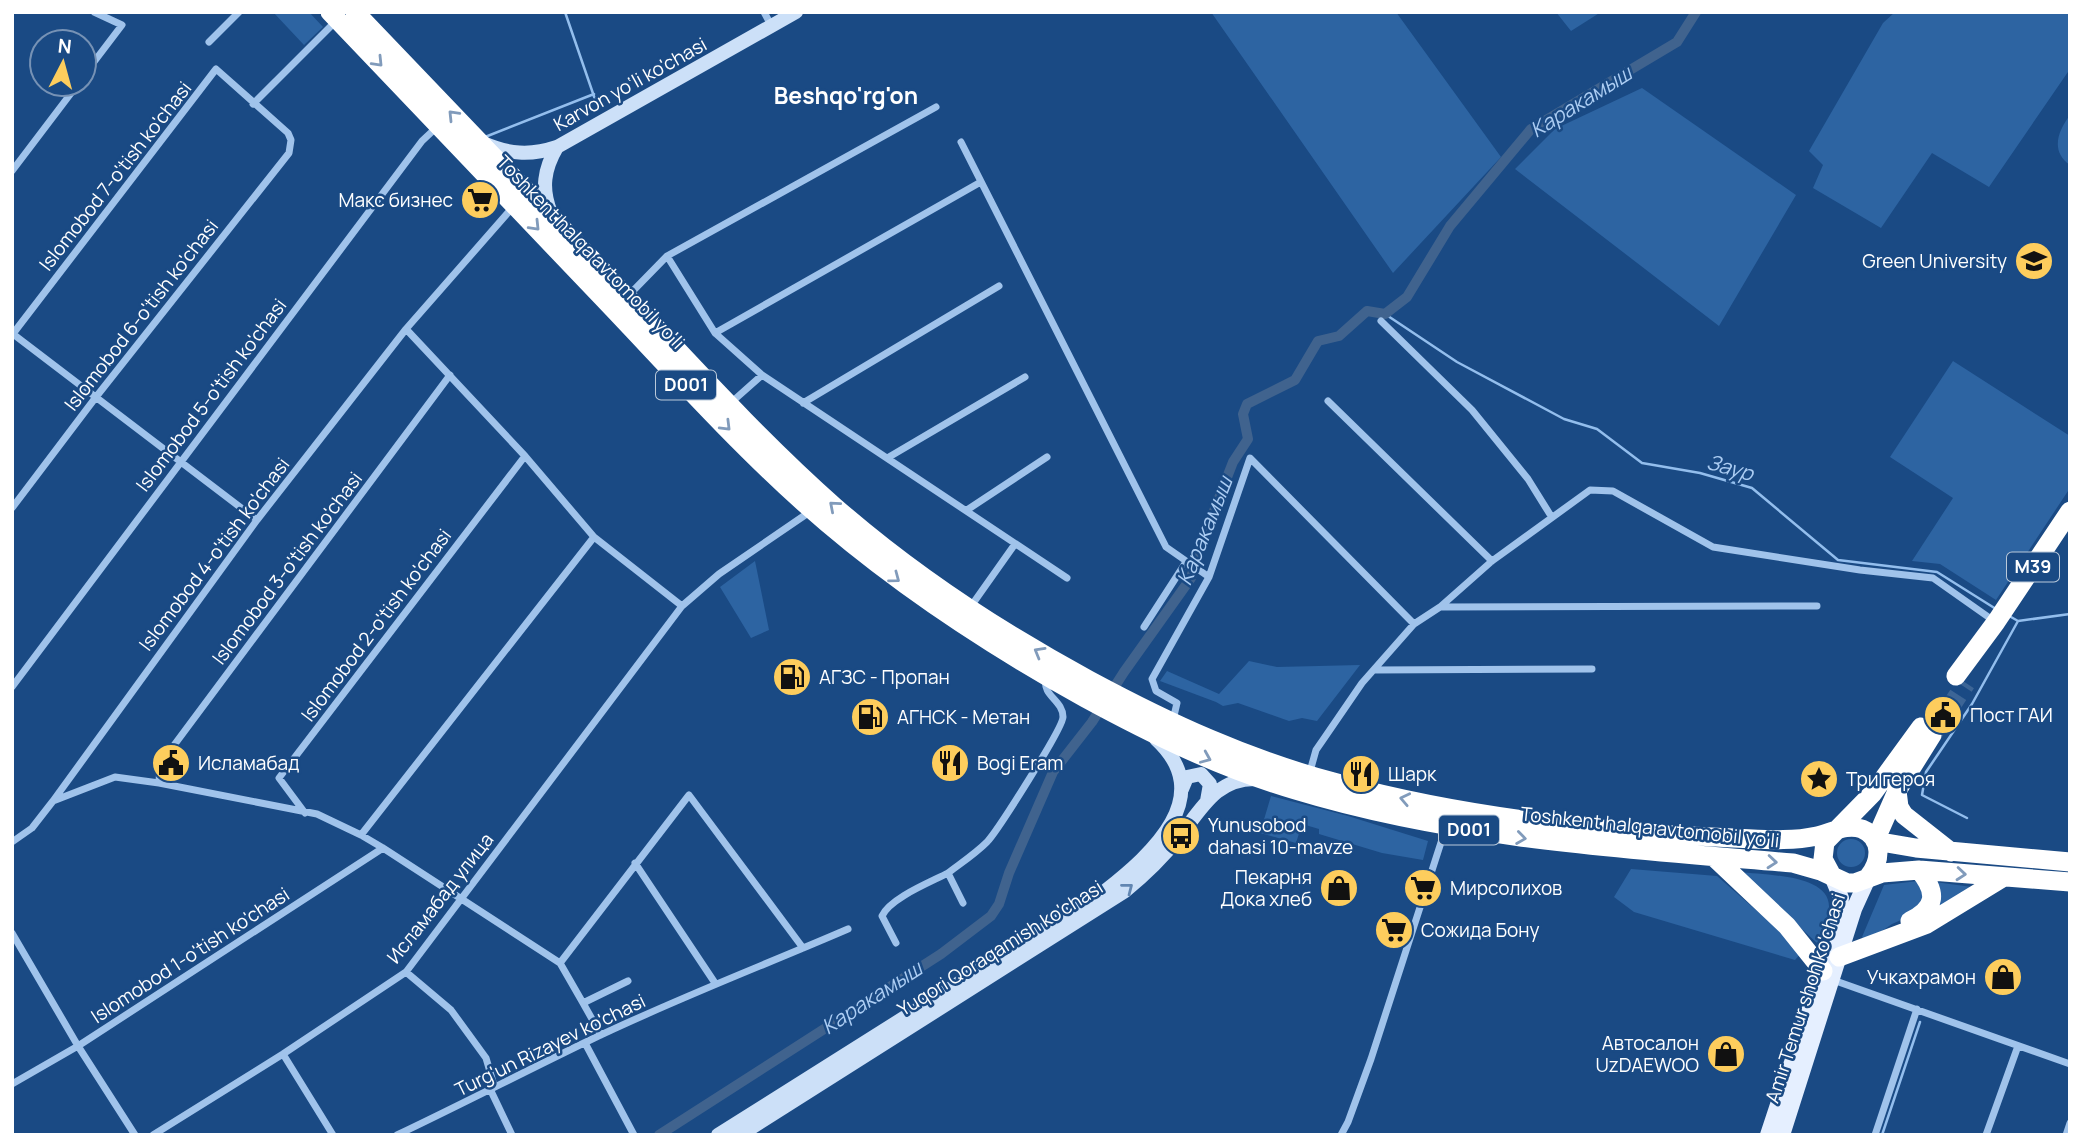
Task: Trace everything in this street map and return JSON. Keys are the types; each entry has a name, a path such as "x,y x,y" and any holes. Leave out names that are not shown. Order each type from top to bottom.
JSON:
{"highway":[{"name":"Toshkent halqa avtomobil yo'li","path":"341,15 439,126 514,205 627,297 702,389 886,550 1094,693 1127,710 1172,723 1369,801 1446,826 1534,839 1793,863 1831,874 1847,883 1894,871 1919,870 2070,882"},
{"name":"Toshkent halqa avtomobil yo'li","path":"341,15 477,140 554,221 574,254 813,510 859,551 990,643 1047,677 1094,693"},
{"name":"M39","path":"1961,680 2070,511"},
{"name":"Toshkent halqa avtomobil yo'li","path":"1127,710 1140,728 1261,779 1369,801 1452,808 1536,822 1662,835 1801,839 1845,827 1862,829 1875,841 1916,848 2070,862"},
{"path":"1831,874 1825,867 1823,850 1830,835 1863,803 1926,731 1886,811 1875,841 1879,856 1869,876"},
{"path":"1897,790 1899,807 1904,815 1951,852"},
{"path":"1766,840 1818,826 1863,803"},
{"path":"1886,811 1886,825 1902,841 1916,848"},
{"path":"1714,857 1787,926 1828,975"},
{"path":"1887,940 1890,930 1924,914 1931,905 1931,888 1919,870"},
{"path":"1839,957 1927,924 2004,877"}],"main road":[{"name":"Karvon yo‘li ko'chasi","path":"477,140 497,149 516,153 536,153 556,147 796,12"},
{"path":"554,221 544,189 547,166 556,147"},
{"path":"1140,728 1157,739 1171,755 1180,774 1182,789"},
{"path":"1182,789 1188,777 1200,774 1210,784 1207,801"},
{"name":"Yuqori Qoraqamish ko'chasi","path":"740,1135 1125,891 1164,855 1207,801 1228,784 1244,779 1261,779"},
{"name":"Yuqori Qoraqamish ko'chasi","path":"718,1135 1105,891 1134,867 1165,831 1178,810 1182,789"},
{"name":"Amir Temur shoh ko'chasi","path":"1782,1135 1828,975 1838,923 1839,891 1831,874"},
{"name":"Amir Temur shoh ko'chasi","path":"1768,1135 1828,975 1839,957 1854,909 1869,876"}],"street":[{"path":"94,12 122,25 98,57"},
{"path":"209,43 239,12"},
{"path":"764,12 772,26"},
{"path":"253,104 341,15"},
{"name":"Islomobod 7-o'tish ko'chasi","path":"13,334 216,69 253,104"},
{"path":"12,171 67,98"},
{"name":"Islomobod 6-o'tish ko'chasi","path":"12,508 289,153 291,140 284,128 253,104"},
{"path":"627,297 667,256 936,107"},
{"name":"Islomobod 5-o'tish ko'chasi","path":"12,687 422,141 439,126"},
{"path":"961,142 979,183 1166,547 1209,577"},
{"path":"715,332 979,183"},
{"name":"Islomobod 4-o'tish ko'chasi","path":"12,842 32,828 53,801 257,520 406,329 514,205"},
{"path":"667,256 715,332 762,374 890,457 1067,578"},
{"path":"803,403 999,286"},
{"path":"1381,321 1472,410 1528,479 1551,516"},
{"path":"406,329 525,456 594,537 682,606"},
{"path":"13,334 257,520"},
{"path":"734,400 762,374"},
{"name":"Islomobod 3-o'tish ko'chasi","path":"159,783 160,764 450,375"},
{"path":"890,457 1025,377"},
{"path":"1328,401 1492,561"},
{"name":"Islomobod 2-o'tish ko'chasi","path":"305,814 279,778 525,456"},
{"path":"967,510 1047,457"},
{"path":"1172,723 1177,703 1156,691 1152,679 1209,577 1250,458 1414,624"},
{"path":"1309,776 1316,750 1362,683 1414,624 1440,607 1492,561 1590,489 1613,491 1713,547 1860,570 1933,578 1996,622"},
{"name":"Исламабад улица","path":"153,1135 283,1054 406,972 682,606 719,574 813,510"},
{"path":"361,835 594,537"},
{"path":"969,609 1015,544"},
{"path":"1144,627 1185,562"},
{"path":"1440,607 1817,606"},
{"path":"1374,670 1591,669"},
{"path":"896,943 882,916 884,911 901,898 948,873 987,842 1024,790 1062,722 1061,708 1047,692 1047,677"},
{"path":"53,801 115,776 305,814 317,814 383,848 560,963 601,1035"},
{"path":"560,963 689,795 803,948"},
{"path":"1341,1135 1371,1059 1446,826"},
{"name":"Islomobod 1-o'tish ko'chasi","path":"12,1084 78,1046 383,848"},
{"path":"635,863 715,983"},
{"path":"948,873 963,903"},
{"name":"Turg'un Rizayev ko'chasi","path":"397,1135 601,1035 715,983 848,929"},
{"path":"12,933 78,1046 135,1135"},
{"path":"406,972 451,1010 486,1058 493,1082 491,1091 512,1135"},
{"path":"1828,975 2070,1065"},
{"path":"583,1003 628,981"},
{"path":"1875,1135 1917,1009"},
{"path":"584,1043 634,1135"},
{"path":"1986,1135 2018,1046"},
{"path":"283,1054 333,1135"},
{"path":"2066,1135 2070,1124"}],"shaded area":[{"path":"273,12 309,12 323,27 304,45"},
{"path":"1211,12 1396,12 1501,157 1393,273"},
{"path":"1556,12 1601,12 1571,31"},
{"path":"1895,12 2070,12 2070,69 1989,187 1932,153 1881,228 1813,188 1823,165 1809,151 1883,23"},
{"path":"1642,88 1796,195 1719,326 1515,169 1555,129"},
{"path":"2070,115 2070,165 2060,154 2058,141"},
{"path":"1953,361 2070,436 2070,488 1996,600 1940,564 1912,561 1953,498 1890,457"},
{"path":"755,561 769,630 751,638 720,587"},
{"path":"1249,661 1277,667 1360,665 1317,721 1302,718 1289,721 1238,703 1223,706 1160,681 1167,671 1219,694"},
{"path":"1271,796 1428,841 1423,860 1382,853 1319,834 1319,829 1302,824 1296,843 1260,833"},
{"path":"1851,839 1861,843 1865,853 1861,863 1851,867 1841,863 1837,853 1841,843"},
{"path":"1631,869 1717,876 1803,951 1795,960 1634,912 1614,897"},
{"path":"1740,872 1794,878 1819,888 1826,896 1829,907 1818,944"},
{"path":"1918,881 1925,897 1917,913 1892,924 1866,942 1862,937 1884,885"},
{"path":"1935,882 1972,887 1940,910"}],"waterway":[{"path":"565,12 598,108"},
{"name":"Каракамыш","path":"659,1135 941,954 991,916 999,904 1009,873 1053,772 1092,722 1191,578 1198,552 1233,462 1248,439 1243,414 1247,404 1295,380 1318,341 1339,336 1367,311 1385,314 1407,297 1450,226 1531,129 1677,42 1696,12"},
{"path":"485,137 594,94"},
{"name":"Заур","path":"1385,314 1457,362 1564,419 1597,429 1642,463 1700,473 1752,488 1838,560 1937,572 1996,609"},
{"name":"Заур","path":"2011,617 2018,621 2070,614"},
{"path":"1967,818 1922,795 1926,772 1972,704 2018,621"},
{"path":"1882,1135 1920,1022"}],"tunnel":[{"path":"1932,735 1966,683"}],"place":[{"name":"Макс бизнес","path":"480,200"},
{"name":"Green University","path":"2034,261"},
{"name":"АГЗС - Пропан","path":"792,677"},
{"name":"Пост ГАИ","path":"1943,715"},
{"name":"АГНСК - Метан","path":"870,717"},
{"name":"Исламабад","path":"171,763"},
{"name":"Bogi Eram","path":"950,763"},
{"name":"Шарк","path":"1361,774"},
{"name":"Три героя","path":"1819,779"},
{"name":"Yunusobod dahasi 10-mavze","path":"1181,836"},
{"name":"Пекарня Дока хлеб","path":"1339,888"},
{"name":"Мирсолихов","path":"1423,888"},
{"name":"Сожида Бону","path":"1394,930"},
{"name":"Учкахрамон","path":"2003,977"},
{"name":"Автосалон UzDAEWOO","path":"1726,1054"}],"district":[{"name":"Beshqo'rg'on","path":"846,96"}]}
